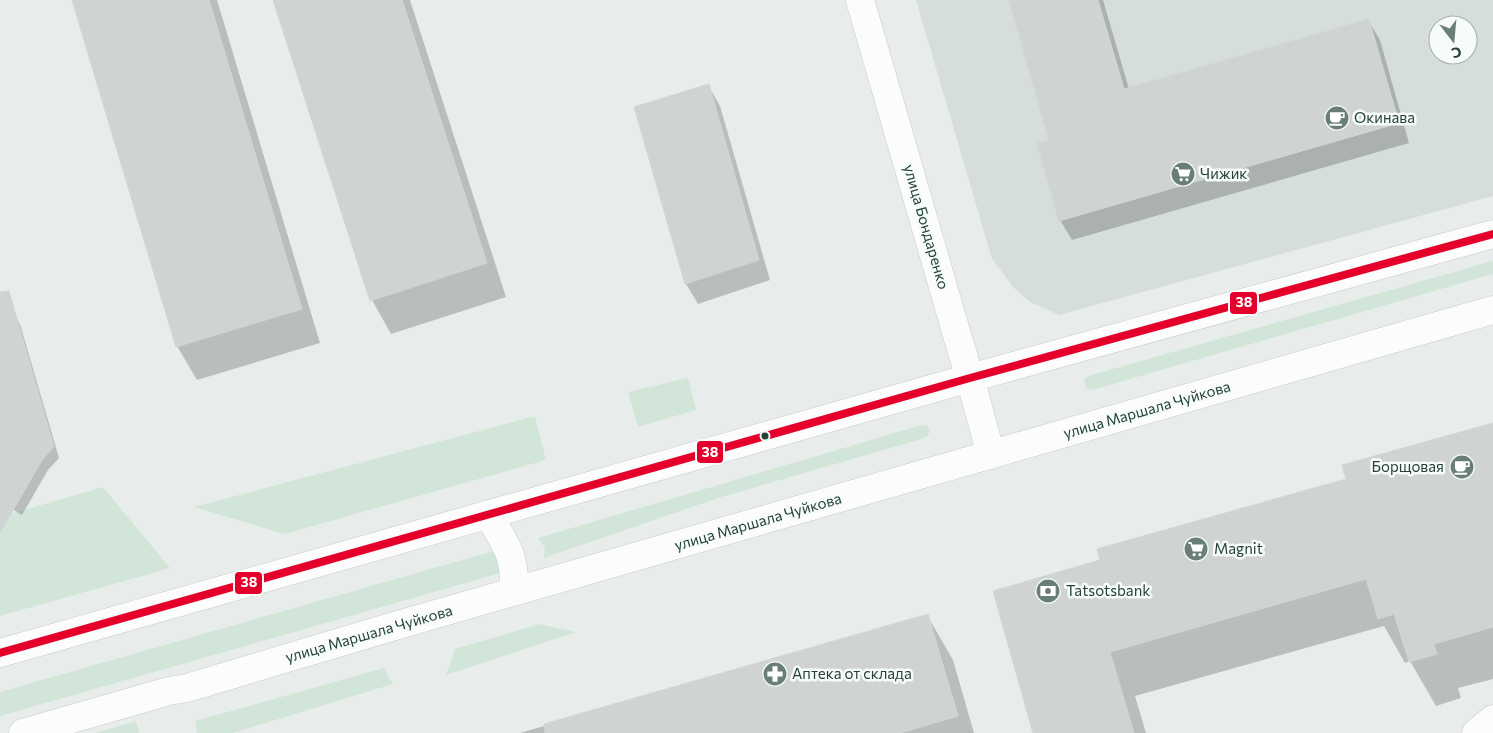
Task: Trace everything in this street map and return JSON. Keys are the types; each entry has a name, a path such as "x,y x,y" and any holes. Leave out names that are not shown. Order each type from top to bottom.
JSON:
{"main road":[{"name":"улица Бондаренко","path":"860,0 991,455"},
{"path":"0,653 970,378 1493,234"},
{"name":"улица Маршала Чуйкова","path":"23,733 169,691 187,688 1493,310"},
{"path":"488,514 512,559 514,592"},
{"path":"1476,733 1493,718"}],"shaded area":[{"path":"916,0 1493,0 1493,196 1059,315 1030,302 1014,288 992,259"}],"green space":[{"path":"1493,261 1493,274 1092,390 1086,388 1084,379 1088,376"},
{"path":"688,378 696,410 638,427 628,392"},
{"path":"535,416 546,460 284,534 194,507"},
{"path":"922,425 927,426 930,431 925,438 718,498 544,558 545,548 538,538"},
{"path":"103,487 170,568 0,616 0,517"},
{"path":"494,551 502,552 501,573 0,716 0,692"},
{"path":"539,624 576,632 446,675 455,649"},
{"path":"384,668 393,684 233,733 197,733 195,721"},
{"path":"136,721 139,733 95,733"}],"building":[{"path":"72,0 209,0 302,309 176,347"},
{"path":"273,0 402,0 487,263 370,301"},
{"path":"1009,0 1098,0 1124,89 1369,19 1399,123 1059,221 1037,143 1049,140"},
{"path":"709,84 759,260 685,284 634,107"},
{"path":"9,291 54,447 42,460 0,533 0,292"},
{"path":"1493,423 1493,627 1434,644 1437,654 1409,662 1394,614 1378,619 1366,579 1110,652 1134,733 1033,733 993,591 1100,560 1097,549 1346,479 1342,465"},
{"path":"928,614 958,716 900,733 545,733 544,724"}],"transit line":[{"name":"38","path":"0,653 970,378 1493,234"}],"place":[{"name":"Окинава","path":"1337,118"},
{"name":"Чижик","path":"1183,174"},
{"name":"Борщовая","path":"1462,467"},
{"name":"Magnit","path":"1196,549"},
{"name":"Tatsotsbank","path":"1048,591"},
{"name":"Аптека от склада","path":"775,674"}]}
